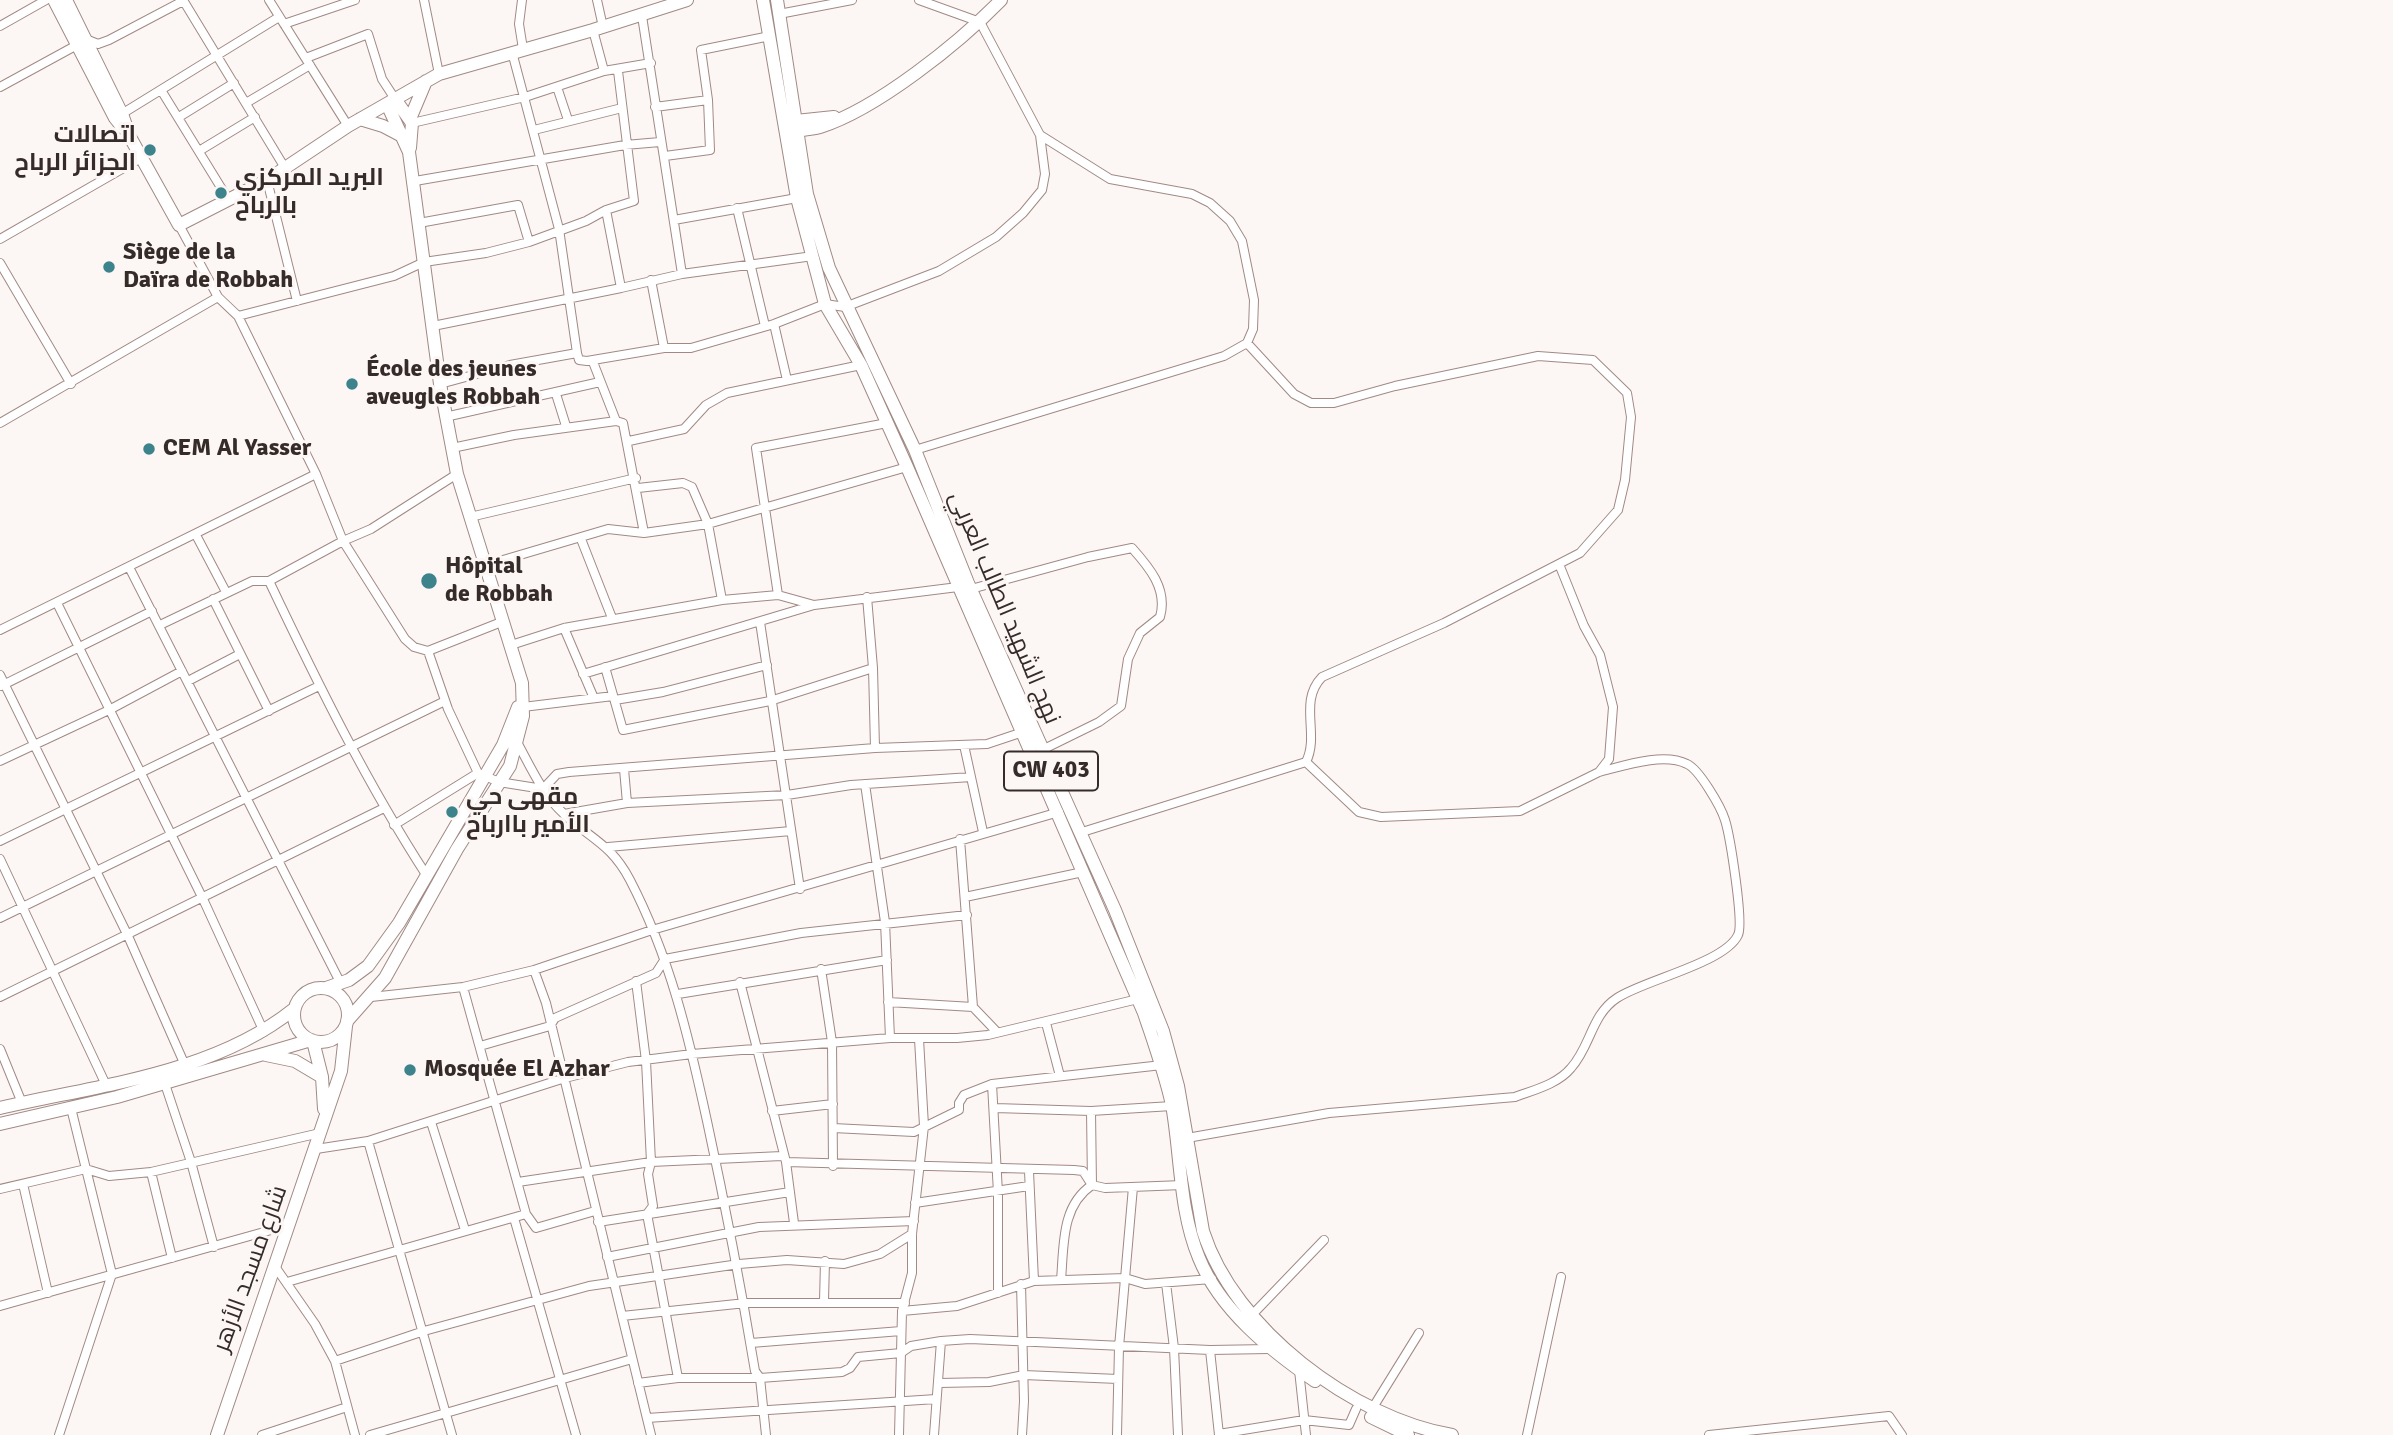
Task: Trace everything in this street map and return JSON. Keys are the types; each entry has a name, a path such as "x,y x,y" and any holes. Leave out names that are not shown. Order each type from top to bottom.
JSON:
{"main road":[{"path":"54,0 83,43"},
{"path":"66,0 118,116 179,225 267,180 391,98 439,74 642,16 687,0"},
{"name":"نهج الشهيد الطالب العربي","path":"763,0 807,194 829,268 845,307 915,450 1020,733 1062,811 1079,833 1115,909 1163,1031 1187,1138 1203,1231 1216,1278 1251,1316 1356,1409 1408,1435"},
{"name":"نهج الشهيد الطالب العربي","path":"777,0 797,198 825,304 860,365 1042,750 1083,872 1138,999 1162,1065 1172,1106 1191,1234 1216,1278 1269,1349 1298,1370 1372,1409 1410,1426 1452,1435"},
{"path":"791,126 817,128 884,93 980,22 1001,0"},
{"path":"409,152 411,121 426,81"},
{"path":"391,98 411,121"},
{"path":"0,1124 164,1084 312,1040 332,1039 385,978 457,849 510,766 518,744 523,707 522,683 457,474 440,384 415,181 409,152 391,98"},
{"path":"360,119 392,130 404,138"},
{"path":"0,1108 106,1085 184,1063 264,1032 295,1009 310,990 341,984 368,967 427,876 480,774 510,731 522,683"},
{"path":"326,988 341,997 348,1013 346,1024"},
{"path":"295,1009 296,1024 312,1040"},
{"name":"شارع مسجد الأزهر","path":"217,1435 341,1071 346,1024"},
{"name":"شارع مسجد الأزهر","path":"312,1040 323,1077 324,1117"},
{"path":"259,1054 295,1061 323,1077"}],"street":[{"path":"1,22 46,0"},
{"path":"0,87 83,43 98,44 109,40 183,0 285,168"},
{"path":"269,0 348,126"},
{"path":"118,116 215,54 282,20 355,0"},
{"path":"424,0 439,74"},
{"path":"522,0 518,50 525,97 559,229 579,360 593,362 664,348 691,348 769,325 825,304 845,307 939,271 996,237 1023,213 1042,190 1045,173 1040,135 980,22 919,0"},
{"path":"597,0 604,71"},
{"path":"779,14 852,0"},
{"path":"642,16 682,274"},
{"path":"246,103 308,62 368,34 391,98"},
{"path":"665,156 710,150 708,100 701,50 770,36"},
{"path":"411,121 525,97 604,71 618,71 651,63"},
{"path":"238,316 394,276 424,262 486,253 528,242 559,229 586,222 606,210 634,201 618,71"},
{"path":"178,117 234,83"},
{"path":"557,87 568,120"},
{"path":"161,90 228,199"},
{"path":"655,107 708,100"},
{"path":"534,130 622,108"},
{"path":"199,151 255,117"},
{"path":"915,450 1224,356 1247,343 1253,329 1254,300 1242,241 1230,221 1210,203 1192,194 1110,178 1040,135"},
{"path":"415,181 625,145 660,142"},
{"path":"0,239 141,158"},
{"path":"267,180 297,301"},
{"path":"674,220 797,198"},
{"path":"419,223 519,205 528,242"},
{"path":"737,208 749,263 787,380"},
{"path":"606,210 621,288"},
{"path":"179,225 218,297 238,316 316,474 343,541 405,639 414,647 428,651 503,621"},
{"path":"433,326 682,274 813,256"},
{"path":"0,263 71,384"},
{"path":"651,280 664,348"},
{"path":"0,423 218,297"},
{"path":"1079,833 1306,762 1312,750 1310,695 1322,677 1444,623 1580,553 1618,510 1625,480 1631,417 1627,393 1593,360 1538,356 1395,386 1334,403 1311,403 1294,394 1247,343"},
{"path":"440,384 577,352"},
{"path":"593,362 616,421"},
{"path":"629,442 684,429 706,405 727,393 860,365"},
{"path":"445,417 600,382"},
{"path":"556,394 566,426"},
{"path":"452,449 566,426 616,421 623,424 638,488 644,533"},
{"path":"778,595 756,448 887,423"},
{"path":"486,565 581,539 607,529 644,533 708,524 907,467"},
{"path":"0,631 130,569 316,474"},
{"path":"160,625 252,580 269,581 371,529 457,474"},
{"path":"470,517 636,478"},
{"path":"638,488 683,483 692,487 708,524 722,600"},
{"path":"196,535 226,592"},
{"path":"581,539 612,618"},
{"path":"583,674 814,605 964,588 1132,548 1150,569 1162,595 1160,617 1140,633 1128,659 1121,706 1099,722 1042,750"},
{"path":"1559,564 1584,626 1600,655 1613,707 1609,759 1599,772"},
{"path":"130,569 341,984"},
{"path":"269,581 319,686 384,808 427,876"},
{"path":"511,645 564,628 722,600 778,595 814,605"},
{"path":"867,597 873,668 875,748"},
{"path":"213,599 270,711"},
{"path":"58,603 108,710 203,899 264,1032"},
{"path":"2,685 152,611"},
{"path":"760,622 800,889"},
{"path":"564,628 593,696"},
{"path":"428,651 445,701 480,774 499,782 543,789"},
{"path":"188,681 240,654"},
{"path":"523,707 593,696 614,698 663,692 767,665"},
{"path":"605,667 623,730 770,701 873,668"},
{"path":"0,761 108,710 182,671"},
{"path":"0,675 2,685 128,936 184,1063"},
{"path":"0,841 319,686"},
{"path":"0,918 445,701"},
{"path":"543,789 557,774 779,758 875,748 987,744 1020,733"},
{"path":"518,744 543,789 564,814 608,847 631,881 678,994 739,1264 755,1371 760,1378 766,1435"},
{"path":"964,745 983,832"},
{"path":"1187,1138 1329,1113 1515,1097 1540,1088 1571,1069 1594,1022 1618,997 1704,960 1731,945 1740,932 1740,911 1725,820 1696,769 1681,761 1666,760 1599,772 1520,811 1381,817 1359,812 1306,762"},
{"path":"624,769 627,803"},
{"path":"394,825 480,774"},
{"path":"564,814 627,803 786,794 865,784 971,777"},
{"path":"865,784 885,922 890,1038"},
{"path":"0,997 384,808"},
{"path":"371,997 463,987 534,970 652,930 1062,811"},
{"path":"608,847 792,831"},
{"path":"960,839 974,1007 996,1031"},
{"path":"0,859 106,1085"},
{"path":"965,897 1083,872"},
{"path":"480,1046 550,1026 555,1018 656,973 665,959 728,944 885,922 967,915"},
{"path":"678,994 887,960"},
{"path":"821,969 832,1042 833,1166"},
{"path":"534,970 546,1003 651,1435"},
{"path":"636,981 646,1061 651,1161 648,1174 653,1206 647,1214 678,1378"},
{"path":"740,982 784,1159 794,1223"},
{"path":"463,987 526,1214 534,1226 540,1227 595,1211"},
{"path":"316,1149 368,1141 565,1079 646,1061 692,1054 832,1042 967,1037 1046,1023 1138,999"},
{"path":"888,1002 974,1007"},
{"path":"1046,1023 1060,1076"},
{"path":"900,1435 901,1331 912,1273 912,1234 924,1126 919,1039"},
{"path":"0,1049 22,1103"},
{"path":"833,1128 914,1132 959,1111 959,1103 964,1095 992,1084 1162,1065"},
{"path":"164,1084 191,1162 214,1247"},
{"path":"992,1084 998,1193 998,1293"},
{"path":"772,1111 833,1104"},
{"path":"995,1108 1091,1111 1172,1106"},
{"path":"60,1435 112,1274 71,1108"},
{"path":"1091,1111 1092,1185"},
{"path":"431,1122 465,1230"},
{"path":"0,1189 86,1169 109,1176 151,1172 320,1133"},
{"path":"368,1141 452,1435"},
{"path":"519,1182 586,1169 651,1161 784,1159 833,1166 1083,1171 1092,1185 1105,1188 1183,1185"},
{"path":"1029,1171 1034,1281"},
{"path":"151,1172 172,1258"},
{"path":"23,1184 48,1293"},
{"path":"1061,1280 1066,1221 1079,1194 1092,1185"},
{"path":"915,1203 998,1193 1029,1186"},
{"path":"1117,1435 1119,1347 1133,1187"},
{"path":"598,1222 790,1192"},
{"path":"287,1282 526,1214"},
{"path":"514,1218 576,1435"},
{"path":"607,1257 731,1231 794,1223 914,1221"},
{"path":"0,1306 289,1225"},
{"path":"335,1361 424,1331 537,1299 739,1264 825,1261 844,1264 880,1254 912,1234"},
{"path":"1251,1316 1324,1240"},
{"path":"824,1301 825,1261"},
{"path":"274,1265 335,1361 355,1435"},
{"path":"1527,1435 1560,1277"},
{"path":"622,1315 746,1303 824,1301 904,1307 957,1307 1021,1283 1034,1281 1125,1278 1145,1284 1216,1278"},
{"path":"1021,1283 1024,1375 1022,1435"},
{"path":"1166,1283 1174,1349 1178,1435"},
{"path":"751,1343 901,1331"},
{"path":"1372,1409 1419,1333"},
{"path":"638,1383 678,1378 760,1378 842,1372 850,1368 858,1357 901,1353 911,1346 941,1341 1023,1340 1119,1347 1269,1349"},
{"path":"934,1435 941,1341"},
{"path":"1210,1350 1219,1435 1304,1420 1349,1425"},
{"path":"370,1435 632,1359"},
{"path":"1298,1370 1306,1435"},
{"path":"939,1383 989,1382 1024,1375 1118,1379"},
{"path":"647,1418 936,1399"},
{"path":"262,1435 347,1407"},
{"path":"1352,1435 1349,1425 1356,1409"},
{"path":"1709,1435 1889,1416 1902,1435"}],"place":[{"name":"اتصالات الجزائر الرباح","path":"150,150"},
{"name":"البريد المركزي بالرباح","path":"221,193"},
{"name":"Siège de la Daïra de Robbah","path":"109,267"},
{"name":"École des jeunes aveugles Robbah","path":"352,384"},
{"name":"CEM Al Yasser","path":"149,449"},
{"name":"Hôpital de Robbah","path":"429,581"},
{"name":"مقهى حي الأمير باارباح","path":"452,812"},
{"name":"Mosquée El Azhar","path":"410,1070"}]}
